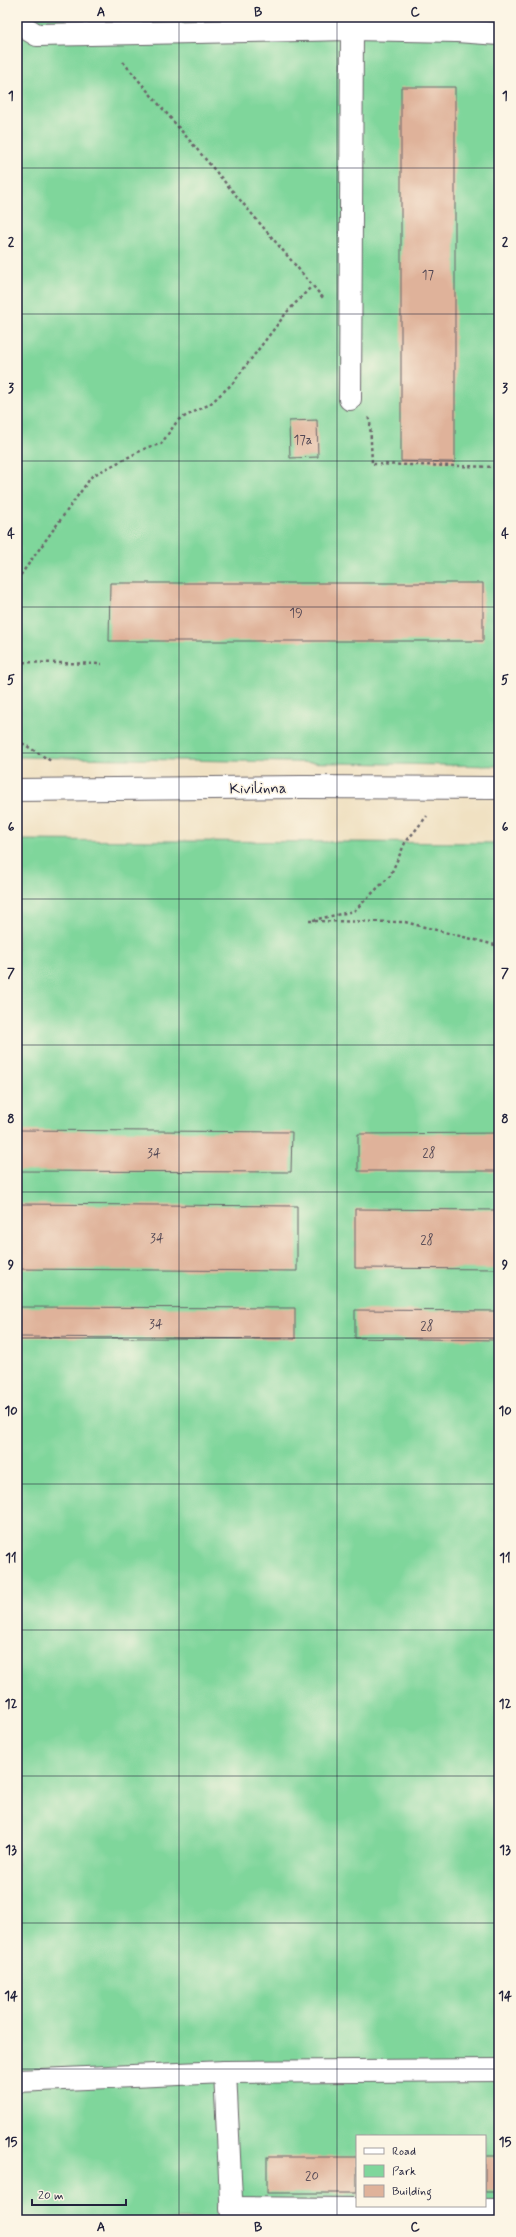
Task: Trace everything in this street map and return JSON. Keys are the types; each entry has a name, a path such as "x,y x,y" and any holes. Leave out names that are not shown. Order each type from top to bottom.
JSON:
{"street":[{"path":"17,23 37,35 352,29 458,24 499,34"},
{"path":"350,399 352,29"},
{"name":"Kivilinna","path":"17,790 302,787 499,788"},
{"path":"17,2081 225,2072 499,2070"},
{"path":"225,2072 231,2214 499,2210"}],"path":[{"path":"98,33 321,298 350,310"},
{"path":"17,580 92,476 148,447 161,444 178,420 210,404 232,384 287,312 312,286"},
{"path":"350,399 370,420 372,464 499,467"},
{"path":"17,662 102,664"},
{"path":"17,740 53,763"},
{"path":"428,816 405,843 390,876 354,911 309,921 405,922 499,946"}],"green space":[{"path":"17,17 499,17 499,766 17,757"},
{"path":"17,840 499,843 499,2220 17,2220"}],"building":[{"path":"401,87 455,87 455,462 401,461"},
{"path":"317,420 318,457 290,458 289,421"},
{"path":"110,583 483,583 483,641 109,641"},
{"path":"17,1130 292,1132 291,1172 17,1171"},
{"path":"499,1133 499,1171 358,1171 358,1134"},
{"path":"17,1204 297,1206 297,1271 17,1269"},
{"path":"355,1209 499,1210 499,1269 355,1268"},
{"path":"17,1307 295,1308 295,1339 17,1337"},
{"path":"355,1310 499,1311 499,1340 355,1338"},
{"path":"486,2156 499,2156 499,2192 486,2192"},
{"path":"267,2157 356,2157 356,2193 267,2193"}]}
